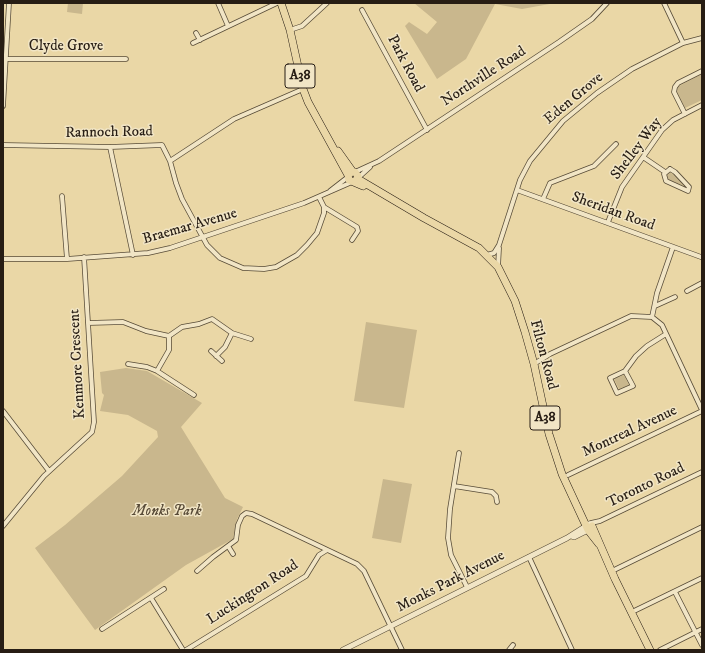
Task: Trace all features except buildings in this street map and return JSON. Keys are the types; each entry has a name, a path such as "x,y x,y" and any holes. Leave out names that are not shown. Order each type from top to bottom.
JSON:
{"main road":[{"name":"A38","path":"281,3 290,30 303,89 318,122 354,177"},
{"name":"Filton Road","path":"354,177 416,214 463,238 479,248 487,255 498,270 515,301 534,364 549,434 562,469 562,474 589,526 599,540 599,544 650,650"},
{"name":"Filton Road","path":"473,245 474,249 498,270"},
{"name":"Filton Road","path":"562,469 568,475 589,526"}],"street":[{"path":"3,106 9,3"},
{"path":"218,3 228,26"},
{"path":"192,43 277,3"},
{"path":"290,30 302,26 328,3"},
{"name":"Northville Road","path":"354,177 427,130 592,19 607,3"},
{"path":"664,3 684,43"},
{"name":"Park Road","path":"362,10 427,130"},
{"path":"196,33 200,40"},
{"name":"Eden Grove","path":"498,270 499,245 517,190 530,161 548,137 580,106 632,69 684,43 702,38"},
{"name":"Clyde Grove","path":"6,59 126,59"},
{"path":"685,114 674,92 675,87 678,83 702,71"},
{"path":"170,162 234,118 303,89"},
{"name":"Shelley Way","path":"608,222 618,195 666,125 702,105"},
{"path":"543,199 550,183 594,166 616,144"},
{"name":"Rannoch Road","path":"3,145 110,147 162,145 170,162 180,193 203,238 213,252 232,264 253,269 276,267 297,255 307,246 320,226 324,213 324,206"},
{"path":"110,147 133,255"},
{"path":"643,157 665,172"},
{"path":"670,170 675,172 689,190 686,191 669,183 664,176 665,172 670,170"},
{"name":"Braemar Avenue","path":"3,259 67,259 133,255 170,248 203,238 319,196 329,192 354,177"},
{"name":"Sheridan Road","path":"517,190 702,257"},
{"path":"62,196 67,259"},
{"path":"319,196 324,206 357,227 358,231 352,240"},
{"path":"487,255 494,253 499,245"},
{"path":"652,316 657,293 673,246"},
{"name":"Kenmore Crescent","path":"3,526 29,492 49,471 92,432 94,422 84,257"},
{"path":"687,291 702,283"},
{"path":"655,306 675,297"},
{"path":"534,364 550,354 631,316 652,316 660,323 666,334 702,411"},
{"path":"88,323 124,322 146,332 169,336 182,327 199,324 212,319 232,333 251,339"},
{"path":"216,356 225,347 232,333"},
{"path":"625,370 633,386 617,393 610,378 625,370 636,356 647,346 666,334"},
{"path":"156,371 169,350 169,336"},
{"path":"211,351 222,361"},
{"path":"128,364 147,367 156,371 194,395"},
{"path":"3,411 49,471"},
{"name":"Montreal Avenue","path":"568,475 702,411"},
{"path":"459,453 448,525 449,547 451,555 467,587"},
{"name":"Toronto Road","path":"589,526 702,472"},
{"path":"454,486 492,492 496,496 497,502"},
{"path":"197,571 200,564 236,540 238,525 242,516 246,513 354,562 364,571 402,650"},
{"name":"Monks Park Avenue","path":"343,650 589,526"},
{"path":"612,571 702,527"},
{"path":"228,546 233,554"},
{"name":"Luckington Road","path":"184,650 306,576 319,554 327,550"},
{"path":"529,557 572,650"},
{"path":"632,612 702,578"},
{"path":"102,630 109,627 164,589"},
{"path":"675,592 702,645"},
{"path":"151,598 184,650"},
{"path":"660,650 702,629"},
{"path":"509,650 513,644"}],"green space":[{"path":"68,3 83,3 82,14 67,12"},
{"path":"414,3 555,3 522,9 495,4 466,59 437,79 405,26 409,22 427,34 437,22"},
{"path":"702,74 702,100 685,108 677,92 677,87"},
{"path":"669,172 676,176 685,186 669,181 666,175"},
{"path":"366,322 417,330 404,408 354,401"},
{"name":"Monks Park","path":"126,368 147,371 202,403 181,427 225,498 243,507 237,519 233,539 186,565 95,630 35,548 65,525 122,476 158,437 157,431 128,415 100,411 104,395 102,393 100,372"},
{"path":"624,375 629,385 619,389 614,379"},
{"path":"383,479 412,484 401,543 372,538"}]}
